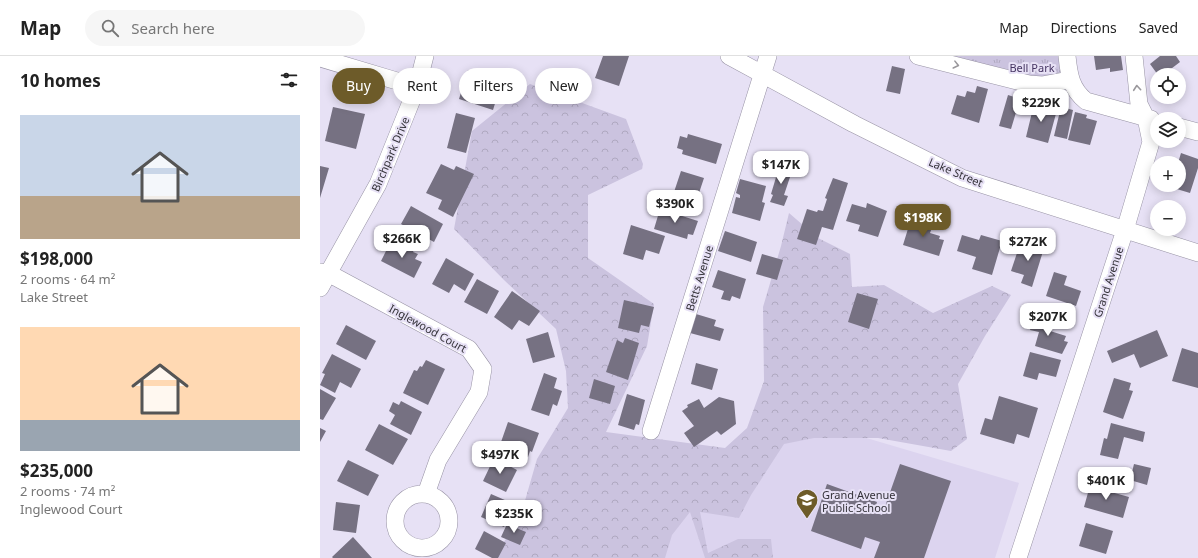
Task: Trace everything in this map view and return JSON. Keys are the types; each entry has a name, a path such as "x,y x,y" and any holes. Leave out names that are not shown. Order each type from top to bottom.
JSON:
{"street":[{"name":"Birchpark Drive","path":"422,68 425,56"},
{"name":"Lake Street","path":"729,56 854,124 962,178 1198,253"},
{"name":"Betts Avenue","path":"651,430 768,56"},
{"path":"918,56 1029,84 1042,84 1069,80"},
{"path":"1067,56 1069,80 1079,95 1086,101 1150,120"},
{"name":"Grand Avenue","path":"1134,56 1139,104 1150,119"},
{"path":"320,58 393,80"},
{"name":"Birchpark Drive","path":"320,288 324,273 378,184 410,104"},
{"path":"1186,129 1198,132"},
{"name":"Grand Avenue","path":"1018,558 1125,230 1150,145"},
{"name":"Inglewood Court","path":"324,273 469,349 483,369 479,392 438,460 426,494"}],"shaded area":[{"name":"Grand Avenue Public School","path":"775,411 1019,483 995,558 596,558 750,478"}],"green space":[{"name":"Bell Park","path":"945,56 1063,56 1063,62 1061,71 1057,76 1045,79 1017,75"},
{"path":"530,84 535,86 535,104 585,104 626,119 643,164 642,169 588,195 588,258 654,304 647,346 606,432 725,448 747,428 764,381 763,307 789,213 818,238 850,254 852,287 884,285 933,313 992,286 1011,295 985,336 958,384 967,439 951,451 878,438 814,438 784,444 751,495 739,518 700,512 708,553 738,539 771,539 773,558 705,558 690,512 672,535 665,558 493,558 520,518 537,459 568,408 566,371 556,329 504,280 454,229 472,131 505,104 527,104 527,86"}],"building":[{"path":"603,56 629,56 619,86 595,78"},
{"path":"1094,56 1121,56 1123,70 1110,72 1110,68 1096,70"},
{"path":"1160,56 1176,56 1180,62 1172,68 1153,68 1150,64"},
{"path":"892,66 905,69 900,94 886,91"},
{"path":"977,86 988,89 979,123 951,114 957,95 965,97 967,91 975,93"},
{"path":"1008,95 1020,99 1011,129 999,126"},
{"path":"474,104 495,104 493,110"},
{"path":"1034,104 1057,110 1048,143 1026,137"},
{"path":"333,107 365,114 356,149 325,141"},
{"path":"1061,107 1073,110 1067,139 1054,136"},
{"path":"1075,112 1087,115 1086,118 1097,121 1090,145 1068,140"},
{"path":"456,113 475,118 466,153 447,148"},
{"path":"688,134 722,144 716,164 682,154 683,150 677,148 680,136 687,138"},
{"path":"1181,153 1198,159 1198,168 1190,193 1186,192 1186,156 1180,156"},
{"path":"441,164 454,170 456,166 474,174 453,217 438,209 442,200 426,193"},
{"path":"780,164 793,168 784,195 788,196 784,206 770,202"},
{"path":"320,166 329,168 320,198"},
{"path":"681,171 704,178 697,199 674,192"},
{"path":"833,178 848,183 833,230 822,227 816,245 797,239 807,209 817,212 818,210 823,211 827,199 825,198"},
{"path":"740,179 766,186 762,202 765,203 760,221 732,213 736,197 740,198 740,195 736,193"},
{"path":"867,203 887,211 878,237 858,231 860,225 846,221 852,204 866,208"},
{"path":"411,206 443,224 434,242 401,224"},
{"path":"660,209 698,221 693,235 688,234 687,239 654,229"},
{"path":"911,219 933,225 930,233 940,236 939,239 944,240 939,256 903,245"},
{"path":"631,225 665,236 659,254 646,250 643,260 623,254"},
{"path":"725,231 757,242 751,262 718,251"},
{"path":"962,235 979,240 981,235 1002,241 992,275 972,269 976,257 957,251"},
{"path":"391,241 400,246 403,242 415,248 413,252 418,254 415,259 422,262 414,278 381,261"},
{"path":"1021,241 1044,248 1032,287 1021,283 1024,275 1011,271"},
{"path":"762,254 783,260 777,280 756,274"},
{"path":"446,258 474,274 465,291 454,284 449,293 432,284"},
{"path":"718,270 746,279 740,299 732,296 730,301 721,299 724,291 712,287"},
{"path":"1054,272 1067,276 1064,285 1081,291 1076,306 1046,296"},
{"path":"477,279 499,291 487,314 464,302"},
{"path":"512,291 540,311 529,326 519,320 512,330 494,317"},
{"path":"857,293 878,299 869,329 848,322"},
{"path":"624,300 654,307 649,327 641,325 639,333 618,328"},
{"path":"696,314 716,320 714,326 724,329 720,341 690,333"},
{"path":"1034,316 1050,321 1047,330 1066,336 1064,341 1068,342 1062,354 1035,346 1039,332 1030,330"},
{"path":"346,325 376,341 366,360 336,344"},
{"path":"1157,330 1168,356 1140,368 1134,354 1112,363 1107,351"},
{"path":"548,332 555,357 533,363 526,339"},
{"path":"625,338 639,343 628,380 606,372 617,340 623,343"},
{"path":"1182,348 1198,353 1198,388 1172,381"},
{"path":"1030,352 1061,360 1056,377 1039,373 1037,380 1023,376"},
{"path":"332,354 361,369 351,388 340,382 335,393 320,385 325,374 322,373"},
{"path":"426,360 445,369 428,405 403,393 414,370 417,371 420,366 422,367"},
{"path":"696,363 718,369 712,390 691,384"},
{"path":"544,373 557,378 554,388 562,391 557,406 553,404 549,416 531,410"},
{"path":"1114,378 1131,383 1129,390 1133,391 1123,419 1103,412"},
{"path":"594,379 615,386 610,404 589,398"},
{"path":"320,389 336,398 323,420 320,419"},
{"path":"627,394 645,400 639,425 636,424 634,430 618,425"},
{"path":"999,396 1038,408 1029,438 1017,434 1014,444 980,434 985,418 992,420"},
{"path":"719,397 734,401 736,424 721,435 717,431 694,447 684,433 694,426 682,411 688,407 687,405 699,399 704,408"},
{"path":"401,401 422,412 411,435 390,424 395,415 389,411 393,402 399,405"},
{"path":"508,422 539,433 532,452 530,451 528,457 516,453 517,450 501,442"},
{"path":"1111,423 1145,432 1143,442 1124,437 1118,459 1100,455 1104,438 1107,439"},
{"path":"379,424 408,439 393,465 365,450"},
{"path":"320,428 326,431 320,442"},
{"path":"494,458 517,470 506,492 483,481"},
{"path":"348,460 379,475 368,496 337,481"},
{"path":"900,464 951,481 924,558 874,558 880,542 865,537 861,549 811,531 827,484 877,502 874,512 882,515"},
{"path":"1134,464 1151,468 1147,485 1130,480"},
{"path":"1091,482 1112,488 1111,492 1129,497 1123,518 1084,507"},
{"path":"491,494 514,504 504,527 481,517"},
{"path":"336,502 360,505 356,533 333,530"},
{"path":"1086,523 1113,531 1106,554 1079,546"},
{"path":"507,524 526,532 520,545 501,537"},
{"path":"484,531 506,543 498,558 492,558 475,549"},
{"path":"353,537 372,558 332,557"}],"place":[{"name":"Grand Avenue Public School","path":"807,520"}]}
